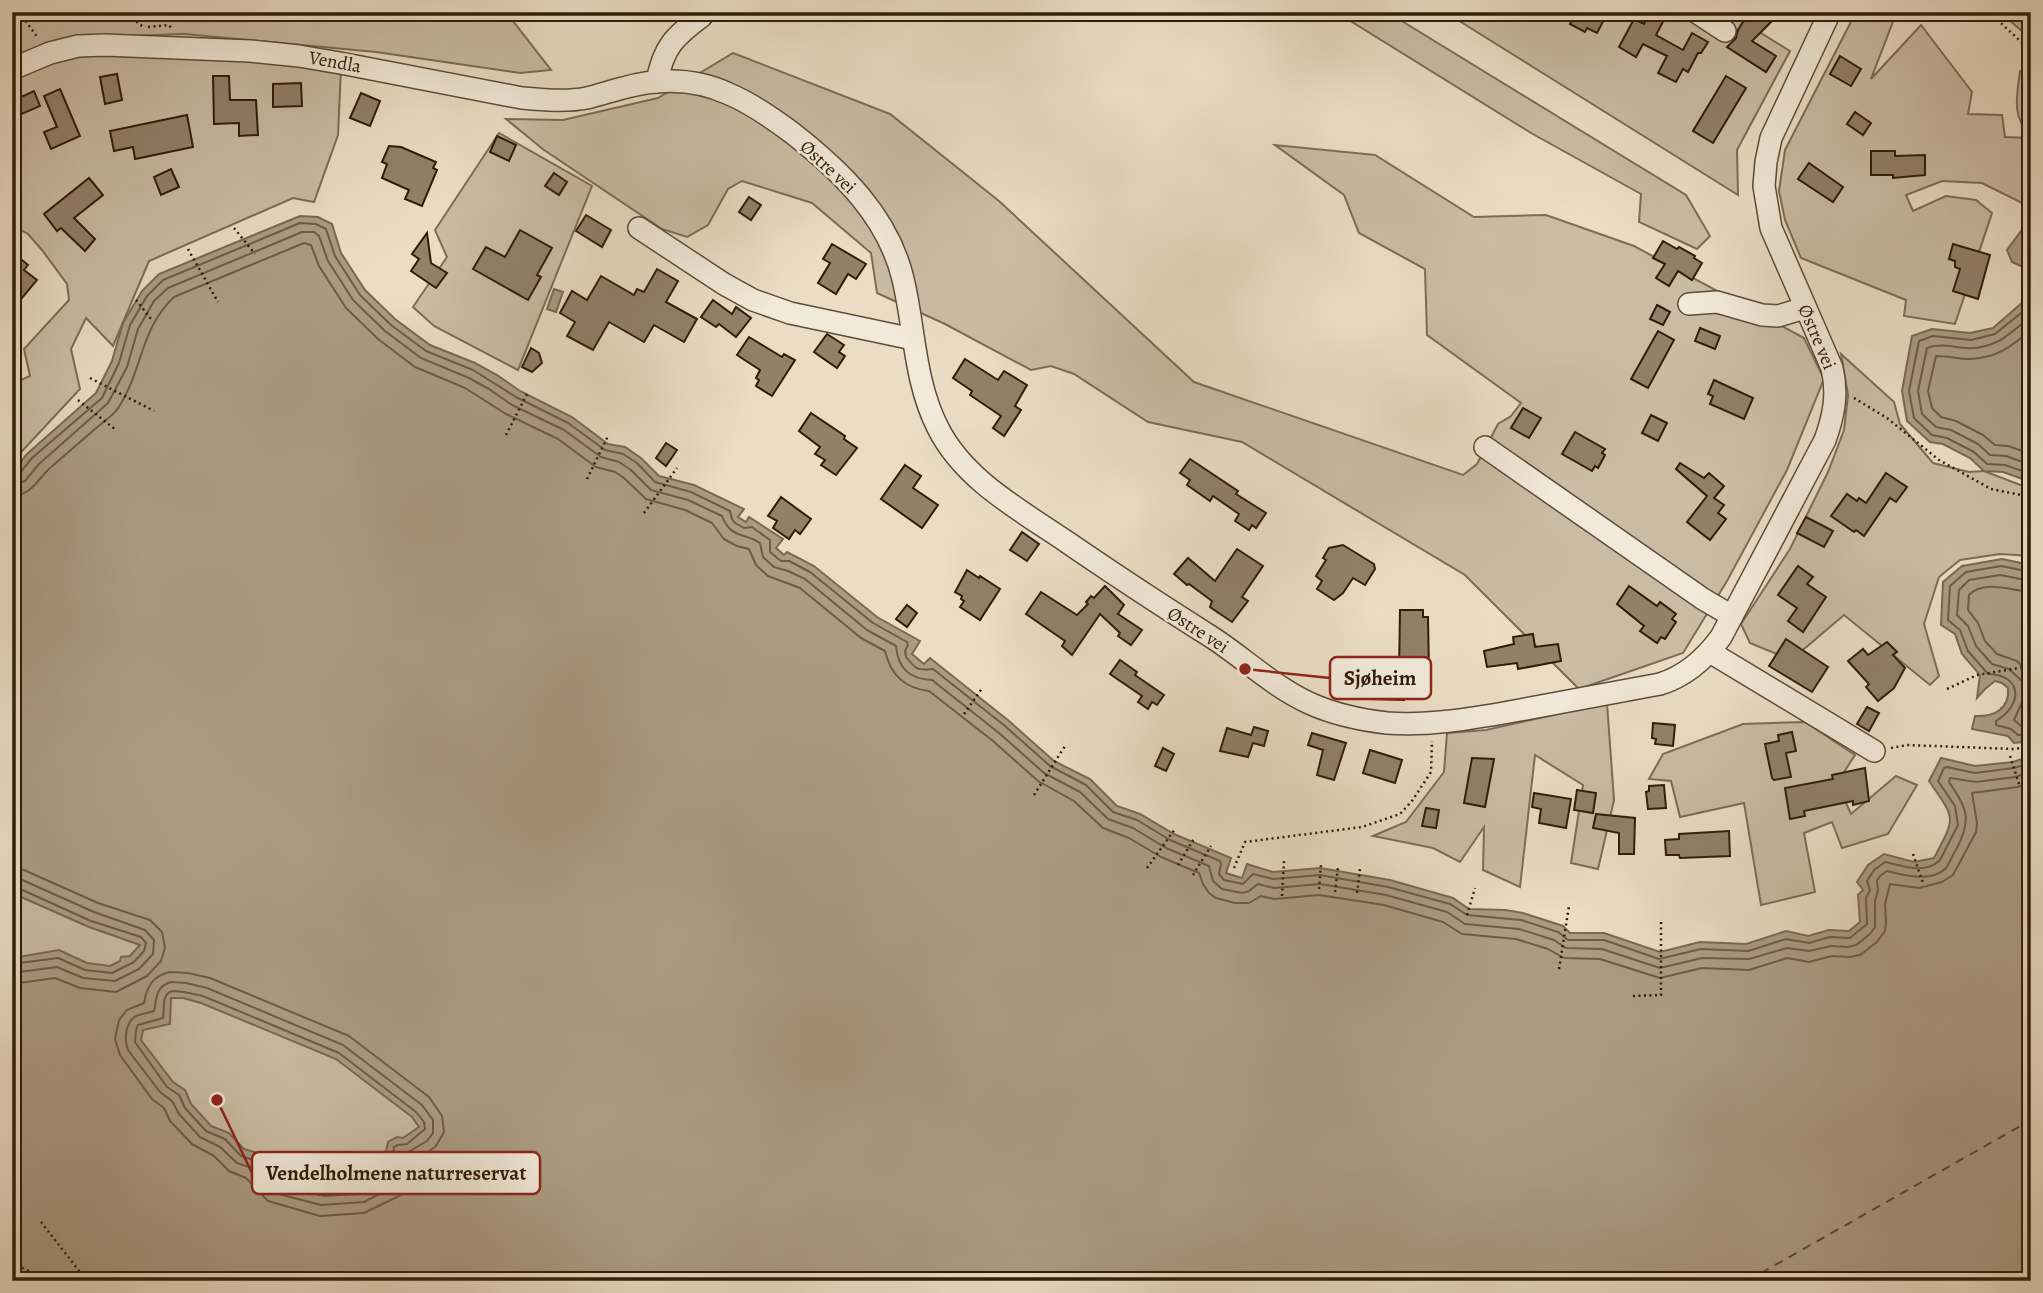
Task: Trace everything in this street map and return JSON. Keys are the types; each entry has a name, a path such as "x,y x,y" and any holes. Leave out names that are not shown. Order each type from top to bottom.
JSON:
{"street":[{"path":"1696,12 1725,31"},
{"name":"Østre vei","path":"657,82 693,82 740,98 808,145 838,172 872,211 890,242 902,276 923,391 929,410 945,441 970,470 1014,505 1133,587 1310,704 1388,723 1433,723 1660,684 1692,668 1710,652 1721,637 1825,440 1833,417 1836,389 1832,368 1770,225 1765,194 1765,174 1771,138 1830,12"},
{"path":"657,82 659,68 668,46 702,16"},
{"name":"Vendla","path":"12,69 50,53 78,46 105,45 250,51 299,56 503,96 542,100 584,98 657,82"},
{"path":"639,228 753,300 790,313 913,339"},
{"path":"1689,304 1711,301 1762,315 1778,316 1805,308"},
{"path":"1485,447 1703,599 1732,616"},
{"path":"1710,652 1874,751"}],"path":[{"path":"19,12 50,53"},
{"path":"149,12 137,22 144,27 169,25 173,31"},
{"path":"1989,12 2031,51"},
{"path":"234,228 255,254"},
{"path":"188,249 218,302"},
{"path":"136,300 151,319"},
{"path":"90,378 154,411"},
{"path":"1836,389 1887,418 1939,460 1991,489 2031,497"},
{"path":"506,435 527,392"},
{"path":"78,400 116,430"},
{"path":"587,479 608,436"},
{"path":"645,513 677,468"},
{"path":"1947,689 1977,675 2031,666"},
{"path":"964,714 984,687"},
{"path":"1234,868 1245,842 1362,828 1400,814 1431,772 1433,723"},
{"path":"1874,751 1907,745 2013,749 2031,747"},
{"path":"1034,795 1065,746"},
{"path":"2010,756 2019,784"},
{"path":"1147,868 1175,829"},
{"path":"1178,865 1195,837"},
{"path":"1193,875 1211,846"},
{"path":"1913,854 1923,883"},
{"path":"1282,896 1284,861"},
{"path":"1319,889 1321,865"},
{"path":"1335,892 1338,867"},
{"path":"1357,894 1360,869"},
{"path":"1467,915 1475,888"},
{"path":"1559,969 1569,905"},
{"path":"1633,996 1661,995 1661,920"},
{"path":"41,1222 87,1281"},
{"path":"12,1263 50,1281"}],"shaded area":[{"path":"12,12 506,12 551,70 520,73 376,52 184,34 66,38 12,58"},
{"path":"1336,12 1387,12 1686,195 1710,236 1697,249 1639,222 1641,194 1531,133"},
{"path":"1445,12 1727,12 1790,51 1737,150 1738,195"},
{"path":"1856,12 1890,12 1894,19 1871,79 1921,25 1972,92 1968,114 2002,115 2005,137 2031,138 2031,187 2022,203 1982,183 1942,181 1906,195 1913,211 1946,196 1976,200 1992,213 1955,324 1904,316 1906,300 1801,258 1785,220 1779,191 1785,150"},
{"path":"2000,12 2031,12 2031,39"},
{"path":"104,50 341,68 338,135 314,202 293,198 149,261 113,346 86,318 71,349 80,389 12,462 12,384 30,376 24,349 69,300 67,284 42,250 28,234 12,225 12,74 52,57"},
{"path":"733,53 890,114 999,201 1194,382 1463,475 1477,464 1498,424 1511,416 1521,403 1427,335 1425,269 1359,233 1344,195 1275,145 1375,155 1474,217 1546,215 1634,246 1804,338 1824,379 1787,470 1727,581 1683,653 1579,689 1465,575 1242,442 1148,422 1074,374 1051,366 1031,370 945,324 877,293 871,253 812,203 742,181 728,189 708,225 687,237 662,229 544,150 506,119 563,120 658,98"},
{"path":"2031,68 2031,136 2020,121 2017,106 2020,71"},
{"path":"499,133 592,186 518,370 434,326 413,307 447,257 435,230"},
{"path":"1841,354 1894,402 1900,424 1933,463 1969,472 1984,471 2031,489 2031,556 2000,554 1960,560 1939,577 1924,624 1939,676 1930,685 1844,615 1791,660 1750,643 1741,624 1790,549 1828,472 1844,430 1848,395"},
{"path":"1607,703 1614,800 1598,869 1571,863 1583,785 1535,755 1520,887 1483,870 1484,827 1460,862 1433,848 1373,836 1406,822 1444,772 1447,733 1486,730"},
{"path":"1805,722 1855,755 1837,783 1851,814 1896,776 1917,785 1888,834 1842,848 1832,822 1804,833 1815,892 1761,905 1744,803 1680,817 1671,781 1649,779 1663,754 1743,724"},
{"path":"12,852 134,912 513,1174 12,1281"}],"water":[{"path":"300,216 318,217 332,224 341,253 365,290 395,319 430,345 497,375 520,391 572,417 608,444 625,447 659,476 694,485 744,509 738,517 746,522 749,517 783,539 776,548 784,555 787,552 814,566 877,617 920,641 912,654 924,664 930,658 1054,761 1090,779 1117,806 1140,814 1174,834 1231,858 1226,873 1242,878 1247,864 1273,872 1320,868 1390,880 1453,898 1469,909 1523,913 1563,926 1570,933 1604,933 1660,952 1700,942 1746,944 1786,931 1808,936 1829,930 1849,931 1860,922 1858,895 1863,890 1857,882 1868,865 1884,854 1914,862 1934,858 1946,834 1950,818 1929,781 1941,758 1975,766 2013,762 2031,756 2031,1281 12,1281 12,958 59,950 87,963 110,966 120,961 121,957 130,956 140,945 89,927 12,893 12,473 27,454 96,393 112,361 123,323 142,291 159,274","holes":["171,998 183,998 336,1059 412,1117 419,1127 403,1138 397,1137 388,1142 388,1172 359,1187 323,1189 281,1178 261,1154 244,1149 229,1133 211,1126 191,1104 185,1090 173,1082 141,1040 143,1030 170,1024"]},
{"path":"2024,227 2031,228 2031,271 2012,262 2007,250"},
{"path":"554,289 563,292 556,312 547,309"},
{"path":"2031,295 2031,482 2003,472 1984,471 1970,458 1943,444 1930,442 1907,421 1902,391 1912,336 1932,329 1970,333 1993,328"},
{"path":"2002,559 2031,565 2031,741 2014,743 2008,736 1972,729 1975,716 1994,713 2003,706 2008,688 1995,681 1977,698 1980,675 1962,654 1955,634 1941,625 1943,582 1962,566"}],"building":[{"path":"1577,12 1608,12 1597,33 1587,28 1585,32 1570,24"},
{"path":"1650,12 1668,12 1656,35 1683,50 1692,33 1708,42 1701,53 1698,53 1688,72 1683,69 1676,82 1658,73 1667,56 1643,44 1636,57 1619,47 1634,19 1644,24"},
{"path":"1749,12 1781,12 1752,41 1776,56 1766,72 1727,47 1736,38"},
{"path":"1840,56 1861,69 1851,86 1830,74"},
{"path":"117,74 122,100 105,104 100,77"},
{"path":"213,76 229,76 230,100 256,100 258,135 239,136 239,123 214,124"},
{"path":"1726,76 1746,88 1713,143 1693,131"},
{"path":"301,83 302,106 273,107 273,84"},
{"path":"60,89 80,136 51,149 44,132 57,127 44,96"},
{"path":"34,91 40,106 17,116 12,101"},
{"path":"361,93 380,101 370,126 350,118"},
{"path":"1855,112 1871,123 1863,135 1847,124"},
{"path":"187,115 193,147 135,159 133,147 114,151 110,131"},
{"path":"497,136 516,145 509,161 490,152"},
{"path":"389,146 401,147 436,162 433,168 437,170 422,206 405,199 409,190 382,178 387,164 382,162"},
{"path":"1871,151 1895,151 1895,156 1925,155 1925,175 1893,178 1893,175 1871,175"},
{"path":"1809,163 1843,187 1833,202 1798,179"},
{"path":"171,169 179,187 161,195 154,177"},
{"path":"554,173 567,182 559,195 545,186"},
{"path":"89,178 103,195 74,218 95,239 85,251 61,228 57,231 44,214"},
{"path":"749,197 761,205 751,220 739,212"},
{"path":"586,215 611,230 602,247 576,231"},
{"path":"520,230 552,248 537,275 541,277 528,300 473,269 486,247 505,257"},
{"path":"427,233 431,263 447,273 436,288 411,271 419,259 412,254"},
{"path":"1663,241 1695,256 1694,258 1702,263 1692,280 1678,271 1669,286 1656,278 1665,264 1653,258"},
{"path":"832,244 866,264 856,279 848,274 836,294 818,283 830,263 823,259"},
{"path":"1953,244 1990,255 1978,299 1953,291 1960,269 1955,267 1955,261 1949,259"},
{"path":"12,252 28,265 24,270 37,280 12,310"},
{"path":"657,269 678,281 666,302 697,319 684,342 654,325 644,342 609,322 593,350 567,336 575,322 560,313 572,291 587,300 601,276 634,295 637,289 644,292"},
{"path":"713,300 732,314 736,307 751,318 736,337 719,324 716,327 701,317"},
{"path":"1657,305 1670,312 1663,325 1650,319"},
{"path":"1700,328 1720,336 1715,349 1695,341"},
{"path":"1658,331 1674,340 1648,388 1631,379"},
{"path":"827,334 844,345 839,352 845,356 837,368 814,352"},
{"path":"749,337 782,357 784,354 795,360 772,396 756,386 760,370 737,355"},
{"path":"531,348 539,353 542,363 532,372 522,367"},
{"path":"965,359 998,380 1004,371 1027,385 1015,406 1021,410 1004,436 993,428 1001,416 970,395 972,391 953,378"},
{"path":"1714,380 1753,398 1744,419 1710,404 1713,396 1708,394"},
{"path":"1523,408 1541,418 1529,438 1511,428"},
{"path":"811,413 845,436 844,439 857,448 836,475 821,465 825,460 815,454 820,447 799,431"},
{"path":"1651,415 1667,423 1658,441 1642,433"},
{"path":"1575,432 1605,449 1598,468 1595,466 1592,471 1562,454"},
{"path":"666,443 677,450 666,466 656,458"},
{"path":"1190,459 1266,513 1256,528 1252,525 1249,530 1235,521 1239,514 1213,496 1210,501 1187,485 1190,480 1180,473"},
{"path":"1680,463 1704,478 1709,473 1724,486 1714,498 1724,505 1718,513 1726,519 1710,540 1687,522 1707,496 1676,469"},
{"path":"905,465 921,476 913,488 938,505 922,528 881,499"},
{"path":"1886,473 1907,487 1896,502 1890,498 1864,536 1831,516 1847,494 1866,503"},
{"path":"781,497 811,519 800,534 795,530 789,539 773,528 777,521 768,516"},
{"path":"1806,517 1833,531 1824,547 1797,533"},
{"path":"1022,532 1039,544 1027,561 1010,550"},
{"path":"1343,545 1374,564 1375,569 1365,585 1353,578 1343,593 1334,600 1317,589 1322,581 1316,576 1326,560 1323,558 1329,548"},
{"path":"1237,549 1263,566 1242,597 1248,601 1232,622 1210,607 1212,601 1174,574 1188,558 1215,581"},
{"path":"1798,566 1813,577 1807,584 1826,597 1803,632 1788,621 1797,608 1778,595"},
{"path":"967,570 1000,589 980,620 960,607 964,601 962,596 955,592"},
{"path":"1105,586 1124,605 1118,614 1142,630 1131,645 1118,636 1120,633 1100,614 1072,655 1062,646 1065,641 1026,614 1041,592 1077,615 1088,604 1086,602 1091,596 1094,598"},
{"path":"1629,586 1657,606 1660,602 1676,614 1672,619 1676,622 1665,639 1661,637 1657,643 1640,631 1644,626 1617,604"},
{"path":"907,605 917,613 907,627 896,619"},
{"path":"1400,610 1423,610 1423,617 1428,617 1429,674 1399,674"},
{"path":"1533,634 1535,647 1558,644 1561,661 1518,669 1517,663 1487,667 1484,651 1514,644 1513,637"},
{"path":"1786,639 1828,667 1812,692 1769,666"},
{"path":"1887,642 1897,652 1893,655 1905,668 1894,688 1878,701 1866,687 1869,684 1848,661 1863,649 1868,655"},
{"path":"1120,660 1137,672 1135,675 1164,695 1157,705 1152,702 1148,709 1138,702 1142,696 1110,674"},
{"path":"1372,681 1404,682 1404,700 1371,699"},
{"path":"1867,707 1879,713 1869,731 1857,724"},
{"path":"1653,723 1675,725 1673,746 1655,744 1656,739 1652,738"},
{"path":"1254,727 1268,731 1264,746 1253,743 1248,757 1220,751 1227,728 1251,735"},
{"path":"1792,732 1796,751 1786,753 1791,777 1774,780 1765,744 1779,741 1778,735"},
{"path":"1312,733 1346,743 1334,780 1317,775 1323,750 1308,745"},
{"path":"1163,748 1174,754 1166,771 1155,766"},
{"path":"1370,750 1402,760 1395,783 1363,773"},
{"path":"1472,758 1494,759 1485,807 1464,803"},
{"path":"1865,768 1869,801 1853,805 1853,801 1804,811 1805,816 1790,819 1785,788 1833,779 1832,775"},
{"path":"1664,785 1666,808 1648,809 1646,792 1649,791 1649,786"},
{"path":"1577,790 1596,793 1593,813 1574,810"},
{"path":"1534,793 1571,799 1566,828 1539,823 1541,809 1532,807"},
{"path":"1426,808 1439,810 1436,828 1422,826"},
{"path":"1596,814 1635,818 1634,854 1619,854 1619,833 1593,828"},
{"path":"1729,831 1730,856 1680,858 1679,855 1666,855 1665,840 1679,839 1679,834"}],"ferry route":[{"path":"1747,1281 2031,1120"}],"place":[{"name":"Sjøheim","path":"1245,669"},
{"name":"Vendelholmene naturreservat","path":"217,1100"}]}
